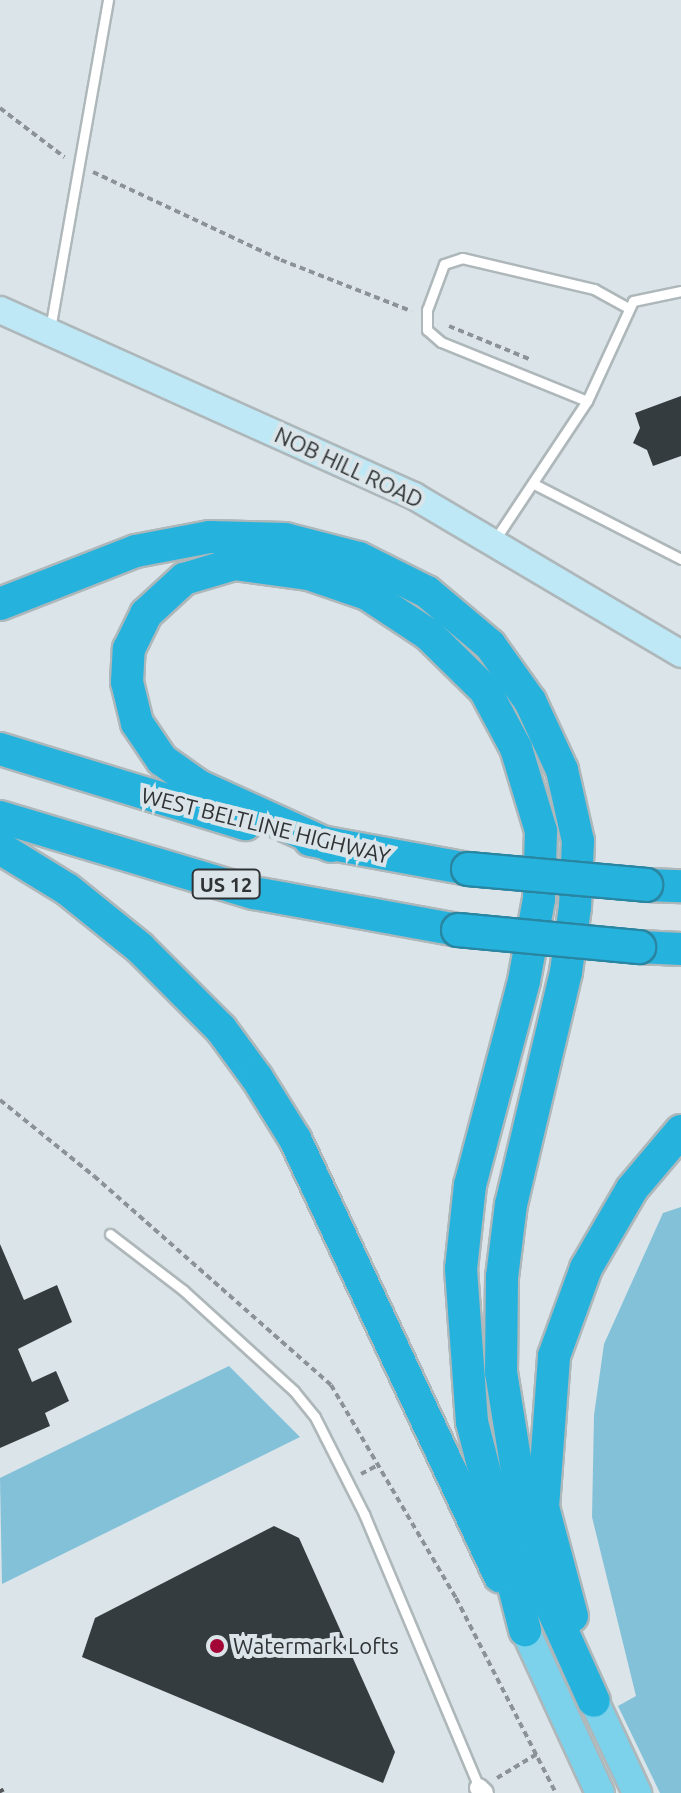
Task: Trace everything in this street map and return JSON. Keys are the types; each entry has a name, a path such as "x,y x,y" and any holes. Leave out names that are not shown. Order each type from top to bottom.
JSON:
{"highway":[{"path":"0,604 136,551 210,537 285,539 359,558 427,592 490,645 530,701 562,770 578,841 566,972 511,1204 502,1277 501,1372 532,1564 594,1701"},
{"path":"331,846 199,786 162,760 137,723 127,682 129,649 146,614 184,579 234,564 309,574 367,594 428,634 485,690 516,748 541,831 539,899 524,981 470,1185 461,1269 472,1422 525,1630"},
{"name":"WEST BELTLINE HIGHWAY","path":"0,749 191,810 331,846 468,869 681,886"},
{"name":"US 12","path":"0,817 254,893 458,930 681,949"},
{"path":"0,848 56,881 132,941 221,1029 257,1078 295,1139 525,1630"},
{"path":"594,1701 543,1507 554,1356 586,1268 632,1189 681,1131"}],"main road":[{"path":"525,1630 600,1793"},
{"path":"594,1701 637,1793"}],"street":[{"name":"NOB HILL ROAD","path":"0,310 414,496 681,654"}],"lane":[{"path":"50,332 108,0"},
{"path":"587,401 441,342 427,330 427,317 444,264 462,258 594,289 628,308"},
{"path":"494,541 587,401 628,308 649,294 681,291"},
{"path":"534,484 681,559"},
{"path":"110,1234 183,1290 294,1391 315,1417 348,1480 482,1791"}],"path":[{"path":"0,108 47,148 78,164 281,260 540,364"},
{"path":"348,1480 380,1464"},
{"path":"482,1791 537,1754"}],"shaded area":[{"path":"681,1207 681,1793 660,1793 618,1706 636,1696 592,1517 594,1415 604,1344 663,1213"},
{"path":"229,1366 300,1437 2,1584 0,1478"}],"building":[{"path":"681,396 681,456 653,466 647,450 633,443 640,428 635,413"},
{"path":"0,1244 24,1300 57,1285 72,1322 18,1349 32,1382 56,1371 69,1401 45,1413 50,1426 0,1448"},
{"name":"Watermark Lofts","path":"274,1526 299,1538 395,1752 383,1783 82,1657 95,1618"}],"railway":[{"path":"0,1789 2,1793"}],"place":[{"name":"Watermark Lofts","path":"217,1646"}]}
